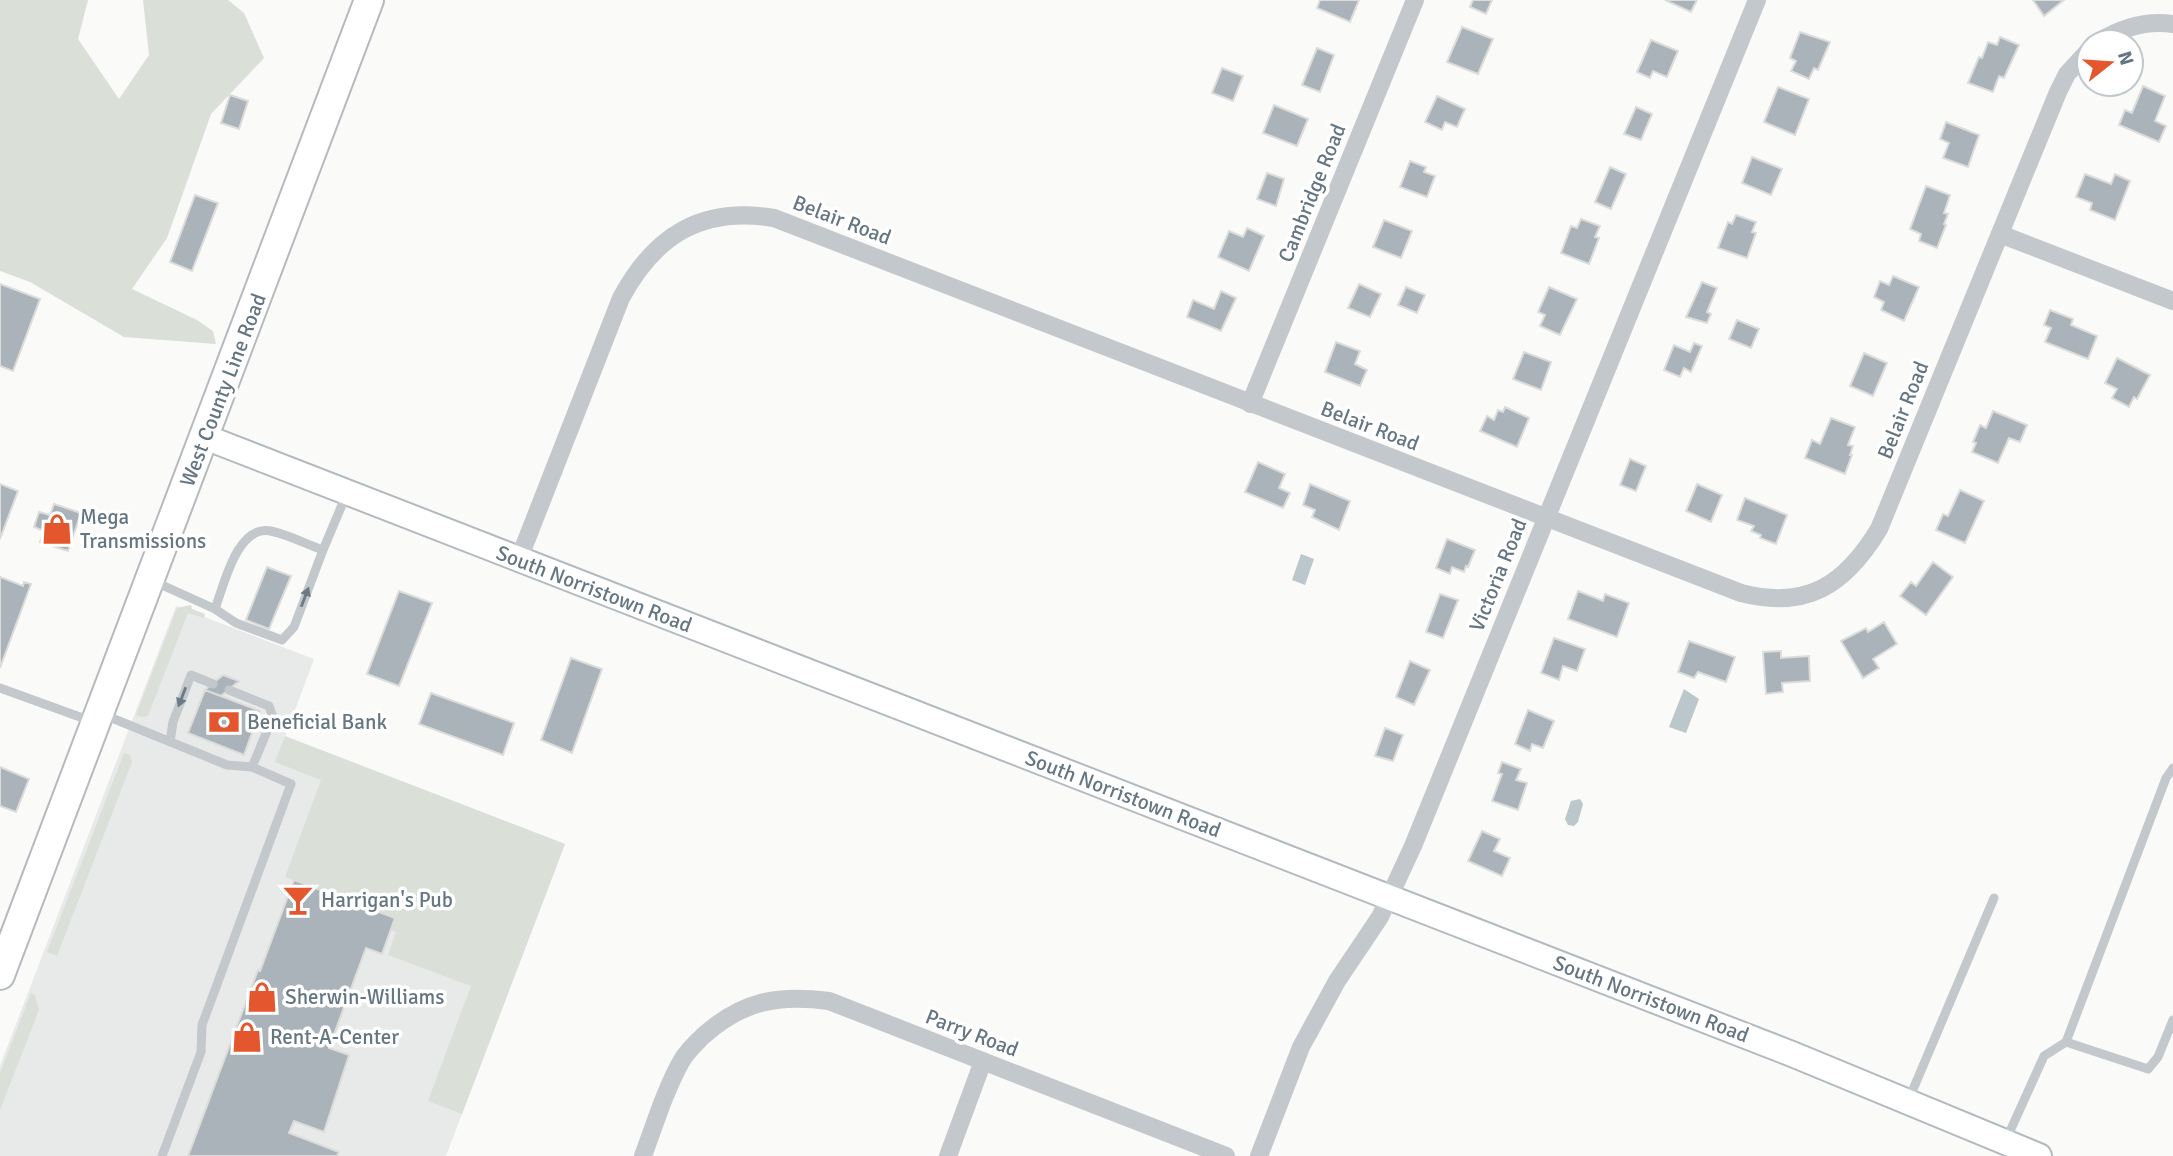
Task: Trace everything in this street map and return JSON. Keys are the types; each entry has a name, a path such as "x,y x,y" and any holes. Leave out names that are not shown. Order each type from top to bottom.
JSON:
{"main road":[{"name":"West County Line Road","path":"0,975 369,0"}],"street":[{"name":"Cambridge Road","path":"1250,404 1415,0"},
{"name":"Victoria Road","path":"1259,1156 1307,1035 1337,981 1366,939 1390,897 1756,0"},
{"path":"2127,28 2142,24 2173,24"},
{"name":"Belair Road","path":"519,559 621,298 633,276 652,253 685,229 708,219 750,214 774,218 1741,593 1763,599 1785,600 1806,596 1846,572 1865,552 1879,529 2058,92 2075,65"},
{"path":"2000,234 2173,301"},
{"name":"South Norristown Road","path":"205,438 1390,897 1908,1101 2039,1156"},
{"name":"Parry Road","path":"643,1156 669,1087 691,1047 729,1016 754,1004 772,999 800,997 829,1001 1226,1156"},
{"path":"948,1156 984,1061"}],"lane":[{"path":"150,581 215,609 253,631 282,640 294,627 347,492"},
{"path":"215,609 240,543 252,534 268,530 323,550"},
{"path":"170,742 173,722 191,675 213,684"},
{"path":"0,688 170,742 227,765 252,767 291,784 202,1025 201,1052 162,1156"},
{"path":"229,690 269,706 273,712 252,767"},
{"path":"2005,1142 2044,1056 2066,1042 2166,778 2173,768"},
{"path":"1908,1101 1994,898"},
{"path":"2066,1042 2148,1069 2158,1057 2173,1020"}],"shaded area":[{"path":"0,0 88,0 78,39 119,99 149,55 143,0 228,0 244,13 264,58 211,114 167,238 132,289 197,320 213,331 216,344 124,337 30,282 0,271"},
{"path":"1301,554 1314,559 1305,585 1292,580"},
{"path":"191,605 192,609 205,614 204,618 188,613 148,716 136,715 177,608"},
{"path":"176,606 314,659 285,737 565,844 446,1156 0,1156 0,1066"},
{"path":"1684,689 1699,699 1686,733 1669,727"},
{"path":"285,736 565,844 462,1114 428,1101 471,986 388,955 396,932 391,930 395,918 285,877 321,780 275,762"},
{"path":"124,753 130,755 132,762 57,956 47,952"},
{"path":"1580,799 1583,804 1578,822 1574,826 1568,825 1565,819 1571,801"},
{"path":"31,993 35,996 39,1010 0,1110 0,1073"}],"building":[{"path":"1320,0 1359,0 1350,22 1317,8"},
{"path":"1473,0 1492,0 1486,14 1470,7"},
{"path":"1665,0 1697,0 1691,12"},
{"path":"2033,0 2064,0 2044,16"},
{"path":"1462,27 1493,39 1478,74 1447,62"},
{"path":"1800,32 1830,42 1818,70 1814,68 1809,79 1791,71 1796,61 1790,58"},
{"path":"2000,37 2019,45 2004,78 1999,76 1993,92 1968,83 1988,42 1997,45"},
{"path":"1651,40 1678,51 1667,77 1653,71 1650,78 1637,72"},
{"path":"1317,48 1334,55 1320,92 1302,85"},
{"path":"1222,68 1243,76 1233,101 1212,93"},
{"path":"1778,87 1809,99 1795,135 1764,122"},
{"path":"2145,87 2165,96 2155,121 2166,126 2159,142 2119,125 2125,110 2132,113 2138,98 2145,98"},
{"path":"230,95 248,101 239,129 221,123"},
{"path":"1437,96 1465,109 1457,127 1445,122 1442,130 1425,122"},
{"path":"1274,105 1308,119 1297,146 1263,133"},
{"path":"1636,107 1652,114 1641,140 1624,134"},
{"path":"1946,122 1979,135 1968,167 1943,158 1949,143 1940,139"},
{"path":"1752,157 1782,169 1771,195 1742,183"},
{"path":"1410,161 1426,167 1424,172 1435,176 1427,197 1400,187"},
{"path":"1610,167 1626,174 1611,209 1595,202"},
{"path":"1267,173 1284,179 1276,206 1257,199"},
{"path":"2085,174 2111,184 2115,174 2130,181 2115,220 2090,210 2092,203 2076,197"},
{"path":"1926,186 1950,195 1944,213 1948,214 1944,224 1946,225 1937,248 1919,241 1921,234 1910,229"},
{"path":"195,195 218,203 192,271 170,262"},
{"path":"1736,215 1756,222 1752,232 1756,233 1747,258 1718,248 1728,222 1732,224"},
{"path":"1581,219 1600,226 1595,237 1599,238 1589,264 1561,253 1571,226 1577,228"},
{"path":"1384,220 1412,231 1401,258 1373,247"},
{"path":"1247,228 1264,236 1249,271 1218,257 1229,231 1243,237"},
{"path":"1893,276 1919,287 1904,321 1881,310 1884,302 1874,297 1880,281 1889,285"},
{"path":"1702,282 1717,288 1707,312 1711,314 1707,323 1686,317"},
{"path":"0,284 40,299 13,371 0,366"},
{"path":"1359,284 1381,294 1370,317 1348,308"},
{"path":"1406,287 1425,295 1417,313 1398,305"},
{"path":"1549,287 1577,299 1560,335 1540,326 1545,315 1538,312"},
{"path":"1221,291 1236,298 1221,331 1187,317 1193,300 1214,309"},
{"path":"2050,310 2073,319 2071,325 2097,336 2088,359 2045,342 2051,328 2044,325"},
{"path":"1737,320 1759,329 1751,348 1729,339"},
{"path":"1336,342 1360,351 1355,364 1367,370 1360,386 1325,372"},
{"path":"1694,343 1702,346 1691,372 1684,368 1680,377 1664,370 1674,345 1690,352"},
{"path":"1524,352 1551,362 1541,390 1513,379"},
{"path":"1864,353 1887,363 1873,396 1850,386"},
{"path":"2117,358 2150,375 2137,399 2134,397 2129,407 2112,398 2117,389 2105,383"},
{"path":"1505,407 1529,418 1517,447 1480,431 1487,416 1494,420 1498,410 1503,412"},
{"path":"1993,411 2027,425 2020,442 2009,438 1998,463 1972,452 1980,425 1986,428"},
{"path":"1831,418 1855,427 1848,445 1853,446 1845,474 1805,458 1812,440 1820,444"},
{"path":"1630,459 1646,466 1636,491 1620,485"},
{"path":"1258,462 1285,474 1279,488 1290,493 1283,508 1245,492"},
{"path":"0,484 18,491 0,539"},
{"path":"1310,484 1350,501 1339,530 1312,517 1315,510 1303,505"},
{"path":"1697,484 1722,495 1711,522 1686,511"},
{"path":"1960,490 1984,501 1965,543 1936,530 1943,514 1948,516"},
{"path":"1745,498 1787,515 1776,544 1751,531 1754,526 1737,520"},
{"name":"Mega Transmissions","path":"54,504 81,513 68,551 40,542 44,531 34,527 39,512 50,515"},
{"path":"1447,539 1475,550 1464,572 1452,567 1450,574 1436,568"},
{"path":"1933,562 1953,577 1926,615 1900,596 1911,582 1916,586"},
{"path":"267,567 291,576 269,629 246,620"},
{"path":"0,577 23,586 24,582 31,584 0,668"},
{"path":"399,591 432,603 399,686 367,674"},
{"path":"1578,591 1603,601 1605,594 1629,603 1617,637 1568,619"},
{"path":"1440,594 1458,600 1443,638 1426,632"},
{"path":"1884,622 1897,644 1873,659 1879,668 1863,678 1841,641 1866,628 1868,632"},
{"path":"1554,638 1585,649 1577,671 1563,666 1559,680 1541,673"},
{"path":"1689,641 1735,657 1726,682 1698,672 1694,678 1678,672"},
{"path":"1781,651 1781,658 1809,656 1810,681 1782,683 1783,692 1766,694 1763,652"},
{"path":"571,658 602,669 572,753 541,740"},
{"path":"1410,661 1430,670 1414,705 1396,697"},
{"path":"223,675 239,681 221,696 205,690"},
{"name":"Beneficial Bank","path":"205,690 260,711 244,755 188,733"},
{"path":"431,693 514,723 503,755 419,724"},
{"path":"1528,710 1554,721 1543,748 1532,744 1530,751 1515,744"},
{"path":"1385,728 1403,735 1393,761 1375,756"},
{"path":"1502,762 1521,769 1516,780 1527,783 1518,810 1492,801 1502,774 1498,773"},
{"path":"0,767 29,779 16,812 0,806"},
{"path":"1482,831 1500,839 1494,851 1510,858 1502,876 1468,861"},
{"path":"294,880 395,918 382,954 366,948 329,1048 349,1055 324,1132 294,1121 289,1133 339,1152 337,1156 188,1156 258,970 260,971"}],"place":[{"name":"Mega Transmissions","path":"57,529"},
{"name":"Beneficial Bank","path":"224,722"},
{"name":"Harrigan's Pub","path":"298,900"},
{"name":"Sherwin-Williams","path":"262,997"},
{"name":"Rent-A-Center","path":"247,1037"}]}
